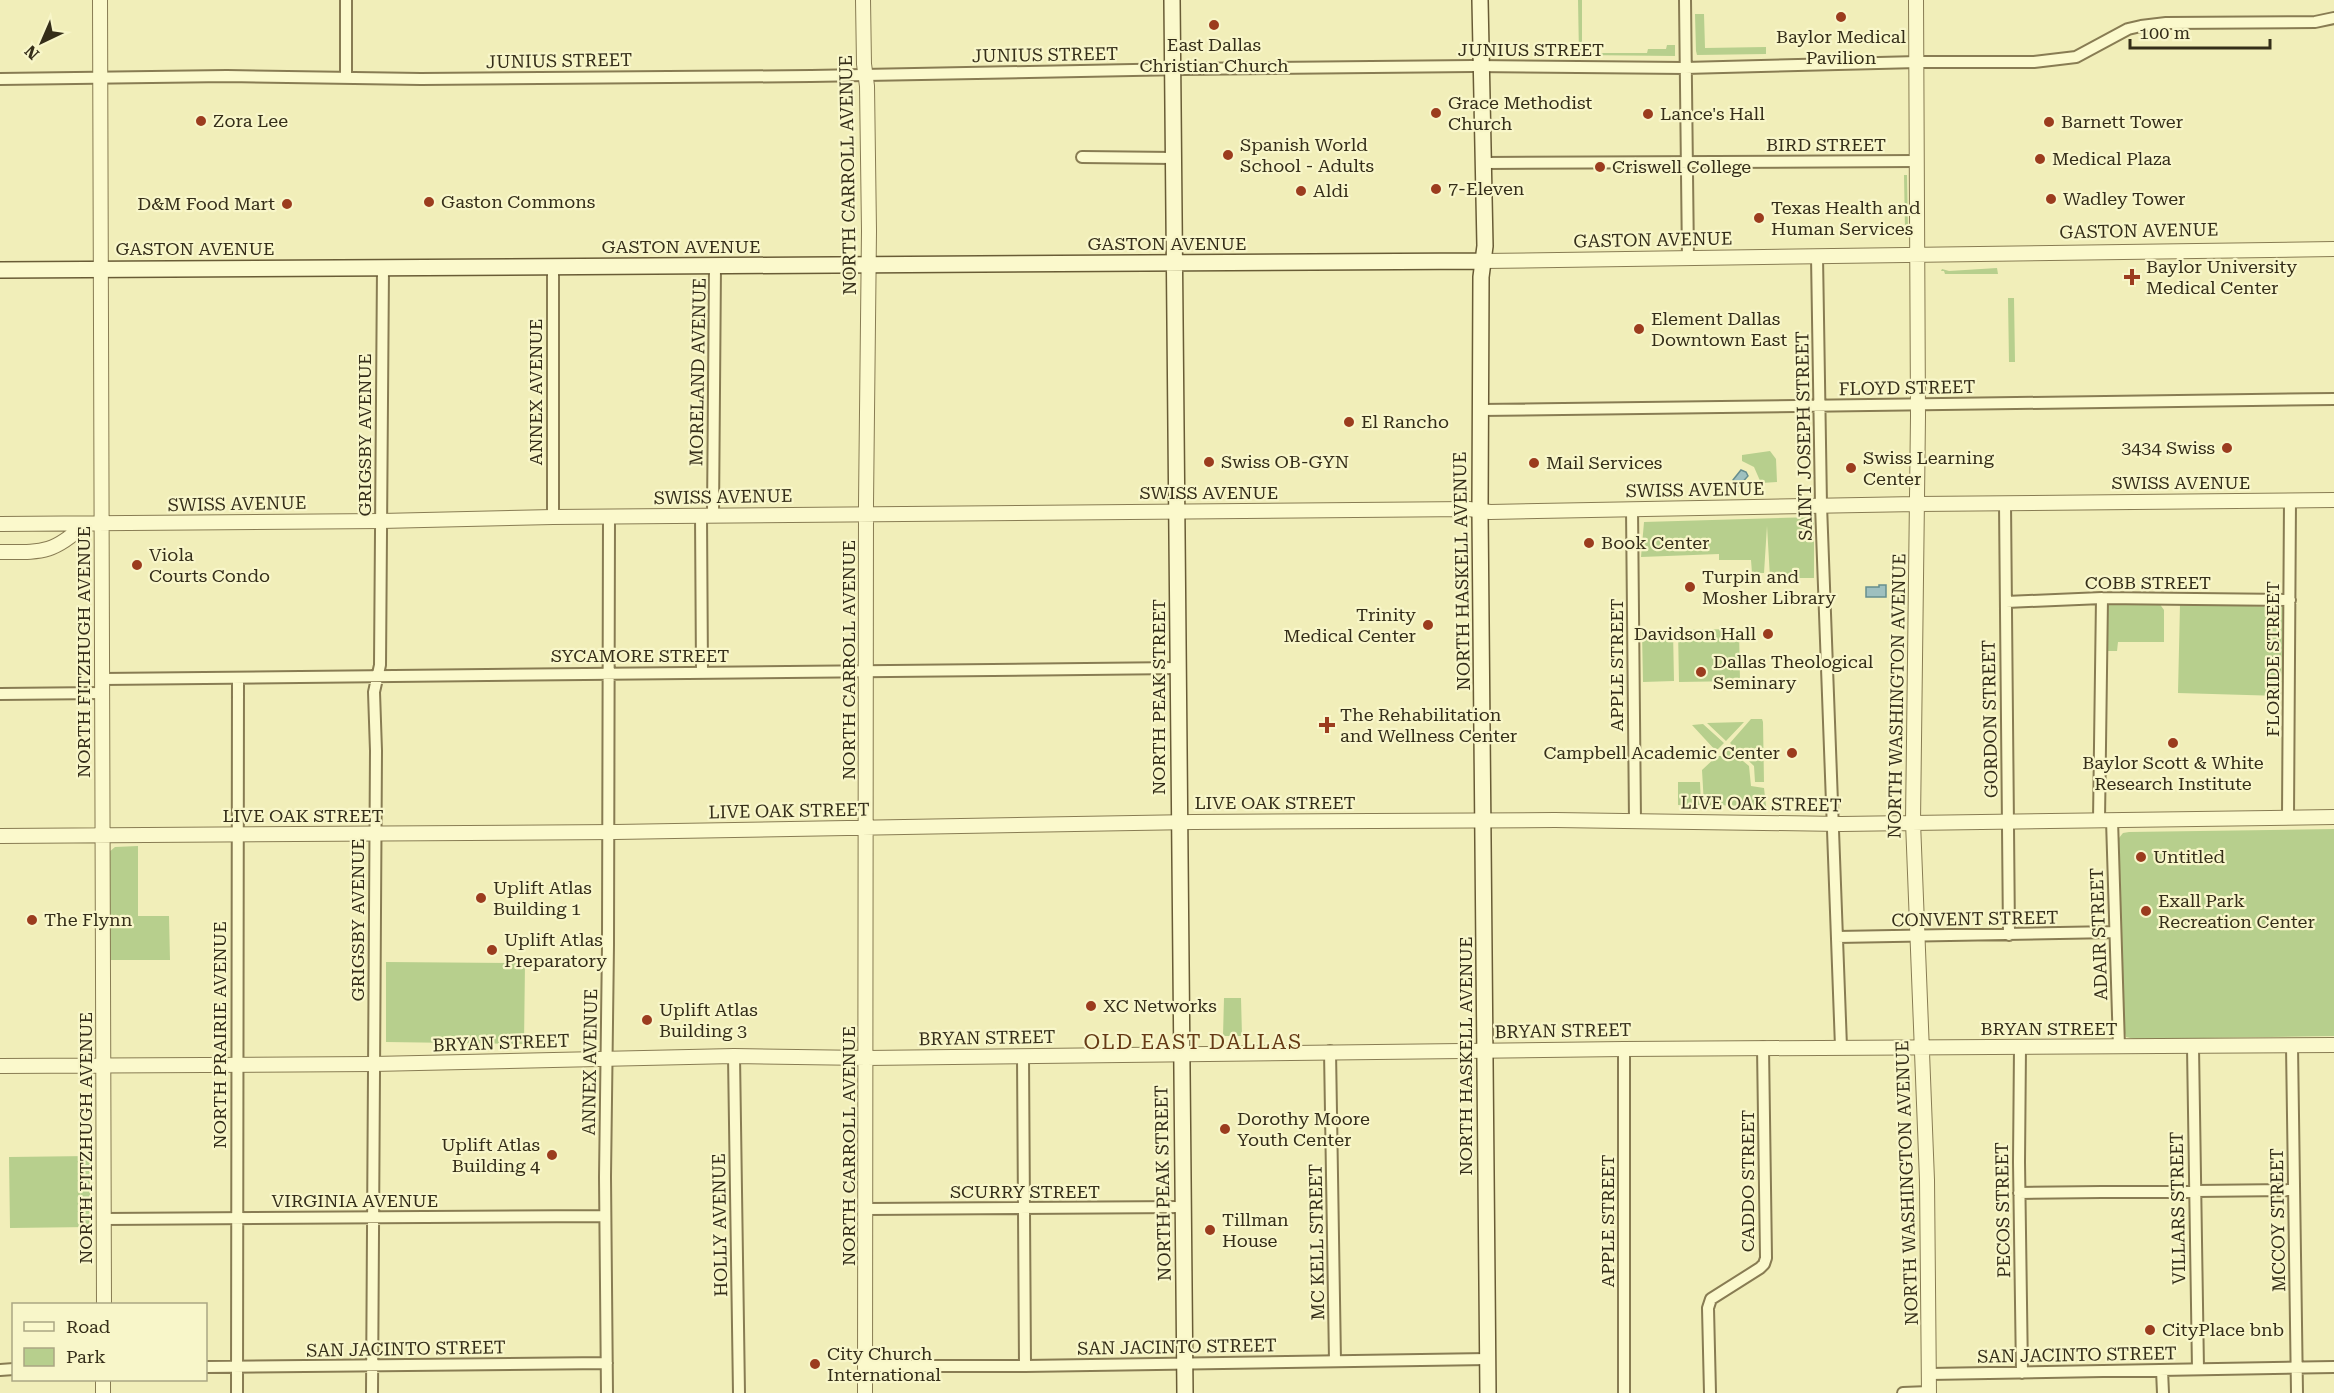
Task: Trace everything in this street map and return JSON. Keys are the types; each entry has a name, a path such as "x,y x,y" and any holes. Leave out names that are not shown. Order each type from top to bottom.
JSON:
{"main road":[{"name":"NORTH PEAK STREET","path":"1172,0 1185,1393"},
{"name":"NORTH HASKELL AVENUE","path":"1480,0 1485,246 1480,277 1480,511 1488,1393"},
{"name":"GASTON AVENUE","path":"0,270 1483,261"}],"street":[{"name":"NORTH FITZHUGH AVENUE","path":"100,0 104,1303"},
{"path":"346,0 346,78"},
{"name":"NORTH CARROLL AVENUE","path":"863,0 867,86 869,265 865,1393"},
{"path":"1685,0 1688,259"},
{"name":"NORTH WASHINGTON AVENUE","path":"1916,0 1918,405 1913,822 1927,1180 1929,1393"},
{"name":"JUNIUS STREET","path":"0,79 227,76 346,78 865,75 1173,69 1685,68 2059,60 2089,52 2128,29 2141,26 2315,22 2334,18"},
{"path":"1082,157 1174,158"},
{"name":"BIRD STREET","path":"1484,163 1916,161"},
{"name":"GASTON AVENUE","path":"1483,261 2334,249"},
{"name":"SAINT JOSEPH STREET","path":"1817,256 1821,505 1840,1047"},
{"name":"MORELAND AVENUE","path":"702,672 715,266"},
{"name":"ANNEX AVENUE","path":"552,517 553,267"},
{"name":"GRIGSBY AVENUE","path":"372,1393 376,752 374,692 380,665 383,268"},
{"name":"FLOYD STREET","path":"1480,410 2334,399"},
{"name":"FLORIDE STREET","path":"2288,818 2290,500"},
{"name":"SWISS AVENUE","path":"0,524 381,521 707,515 1480,511 2334,500"},
{"name":"GORDON STREET","path":"2004,503 2009,935"},
{"name":"APPLE STREET","path":"1632,509 1635,821"},
{"name":"ANNEX AVENUE","path":"607,1393 605,1216 609,516"},
{"path":"0,552 41,552 55,548 68,540 85,524"},
{"name":"COBB STREET","path":"2006,602 2102,598 2290,600"},
{"name":"ADAIR STREET","path":"2102,598 2106,820 2119,1047"},
{"name":"SYCAMORE STREET","path":"102,679 378,677 607,672 1179,668"},
{"name":"NORTH PRAIRIE AVENUE","path":"237,1393 238,678"},
{"path":"0,694 102,693"},
{"name":"LIVE OAK STREET","path":"0,836 608,832 1179,822 1484,820 1832,824 2334,817"},
{"name":"CONVENT STREET","path":"1837,937 2114,932"},
{"name":"BRYAN STREET","path":"0,1066 373,1064 734,1056 866,1058 1182,1052 1624,1048 2334,1045"},
{"name":"MCCOY STREET","path":"2292,1046 2297,1393"},
{"name":"CADDO STREET","path":"1710,1393 1708,1308 1712,1299 1760,1268 1766,1258 1763,1047"},
{"name":"PECOS STREET","path":"2019,1047 2022,1373"},
{"name":"VILLARS STREET","path":"2193,1047 2198,1369"},
{"name":"APPLE STREET","path":"1624,1048 1624,1393"},
{"name":"MC KELL STREET","path":"1330,1051 1335,1361"},
{"name":"HOLLY AVENUE","path":"734,1056 739,1393"},
{"path":"1023,1056 1025,1365"},
{"path":"2019,1193 2294,1190"},
{"name":"SCURRY STREET","path":"867,1209 1184,1207"},
{"name":"VIRGINIA AVENUE","path":"105,1219 605,1216"},
{"name":"SAN JACINTO STREET","path":"866,1366 1488,1359"},
{"name":"SAN JACINTO STREET","path":"207,1367 607,1363"},
{"name":"SAN JACINTO STREET","path":"1929,1374 2334,1367"},
{"path":"2162,1370 2163,1393"},
{"path":"1903,1393 1929,1393"}],"green space":[{"path":"1578,0 1582,0 1582,43 1588,43 1588,53 1647,53 1648,49 1666,49 1667,45 1675,45 1675,56 1579,55"},
{"path":"1695,14 1704,14 1705,48 1766,47 1766,54 1697,55"},
{"path":"1904,175 1907,175 1908,231 1905,231"},
{"path":"1997,268 1998,274 1945,274 1941,271 1942,269 1949,271"},
{"path":"2008,298 2014,298 2015,362 2009,362"},
{"path":"1770,451 1776,459 1777,482 1761,483 1754,467 1742,461 1742,455"},
{"path":"1814,517 1814,578 1770,578 1767,526 1764,573 1752,573 1751,560 1719,560 1719,554 1641,557 1644,522"},
{"path":"2105,603 2159,603 2164,610 2164,642 2118,642 2117,651 2106,651"},
{"path":"2180,604 2283,607 2281,696 2178,693"},
{"path":"1739,629 1740,681 1679,682 1678,630"},
{"path":"1673,631 1674,681 1643,682 1642,632"},
{"path":"1751,719 1762,719 1763,722 1764,782 1755,782 1754,766 1730,743"},
{"path":"1744,722 1726,741 1707,723"},
{"path":"1703,724 1724,743 1716,751 1692,725"},
{"path":"1725,749 1731,752 1729,759 1737,756 1749,766 1751,786 1764,788 1766,806 1704,805 1702,770 1717,756 1723,756"},
{"path":"1678,782 1700,782 1701,805 1678,805"},
{"path":"2334,829 2334,1036 2134,1039 2126,1037 2119,838 2123,833"},
{"path":"138,846 138,916 169,916 170,960 109,960 108,853 115,847"},
{"path":"386,962 525,963 524,1044 386,1042"},
{"path":"1224,998 1241,998 1242,1036 1223,1036"},
{"path":"90,1156 90,1227 10,1228 9,1157"}],"water":[{"path":"1741,470 1748,476 1739,486 1735,486 1733,480"},
{"path":"1879,585 1886,585 1886,597 1866,597 1866,587 1879,587"}],"place":[{"name":"Baylor Medical Pavilion","path":"1841,17"},
{"name":"East Dallas Christian Church","path":"1214,25"},
{"name":"Grace Methodist Church","path":"1436,113"},
{"name":"Lance's Hall","path":"1648,114"},
{"name":"Zora Lee","path":"201,121"},
{"name":"Barnett Tower","path":"2049,122"},
{"name":"Spanish World School - Adults","path":"1228,155"},
{"name":"Medical Plaza","path":"2040,159"},
{"name":"Criswell College","path":"1600,167"},
{"name":"7-Eleven","path":"1436,189"},
{"name":"Aldi","path":"1301,191"},
{"name":"Wadley Tower","path":"2051,199"},
{"name":"Gaston Commons","path":"429,202"},
{"name":"D&M Food Mart","path":"287,204"},
{"name":"Texas Health and Human Services","path":"1759,218"},
{"name":"Baylor University Medical Center","path":"2132,277"},
{"name":"Element Dallas Downtown East","path":"1639,329"},
{"name":"El Rancho","path":"1349,422"},
{"name":"3434 Swiss","path":"2227,448"},
{"name":"Swiss OB-GYN","path":"1209,462"},
{"name":"Mail Services","path":"1534,463"},
{"name":"Swiss Learning Center","path":"1851,468"},
{"name":"Book Center","path":"1589,543"},
{"name":"Viola Courts Condo","path":"137,565"},
{"name":"Turpin and Mosher Library","path":"1690,587"},
{"name":"Trinity Medical Center","path":"1428,625"},
{"name":"Davidson Hall","path":"1768,634"},
{"name":"Dallas Theological Seminary","path":"1701,672"},
{"name":"The Rehabilitation and Wellness Center","path":"1327,725"},
{"name":"Baylor Scott & White Research Institute","path":"2173,743"},
{"name":"Campbell Academic Center","path":"1792,753"},
{"name":"Untitled","path":"2141,857"},
{"name":"Uplift Atlas Building 1","path":"481,898"},
{"name":"Exall Park Recreation Center","path":"2146,911"},
{"name":"The Flynn","path":"32,920"},
{"name":"Uplift Atlas Preparatory","path":"492,950"},
{"name":"XC Networks","path":"1091,1006"},
{"name":"Uplift Atlas Building 3","path":"647,1020"},
{"name":"Dorothy Moore Youth Center","path":"1225,1129"},
{"name":"Uplift Atlas Building 4","path":"552,1155"},
{"name":"Tillman House","path":"1210,1230"},
{"name":"CityPlace bnb","path":"2150,1330"},
{"name":"City Church International","path":"815,1364"}],"district":[{"name":"OLD EAST DALLAS","path":"1193,1042"}]}
